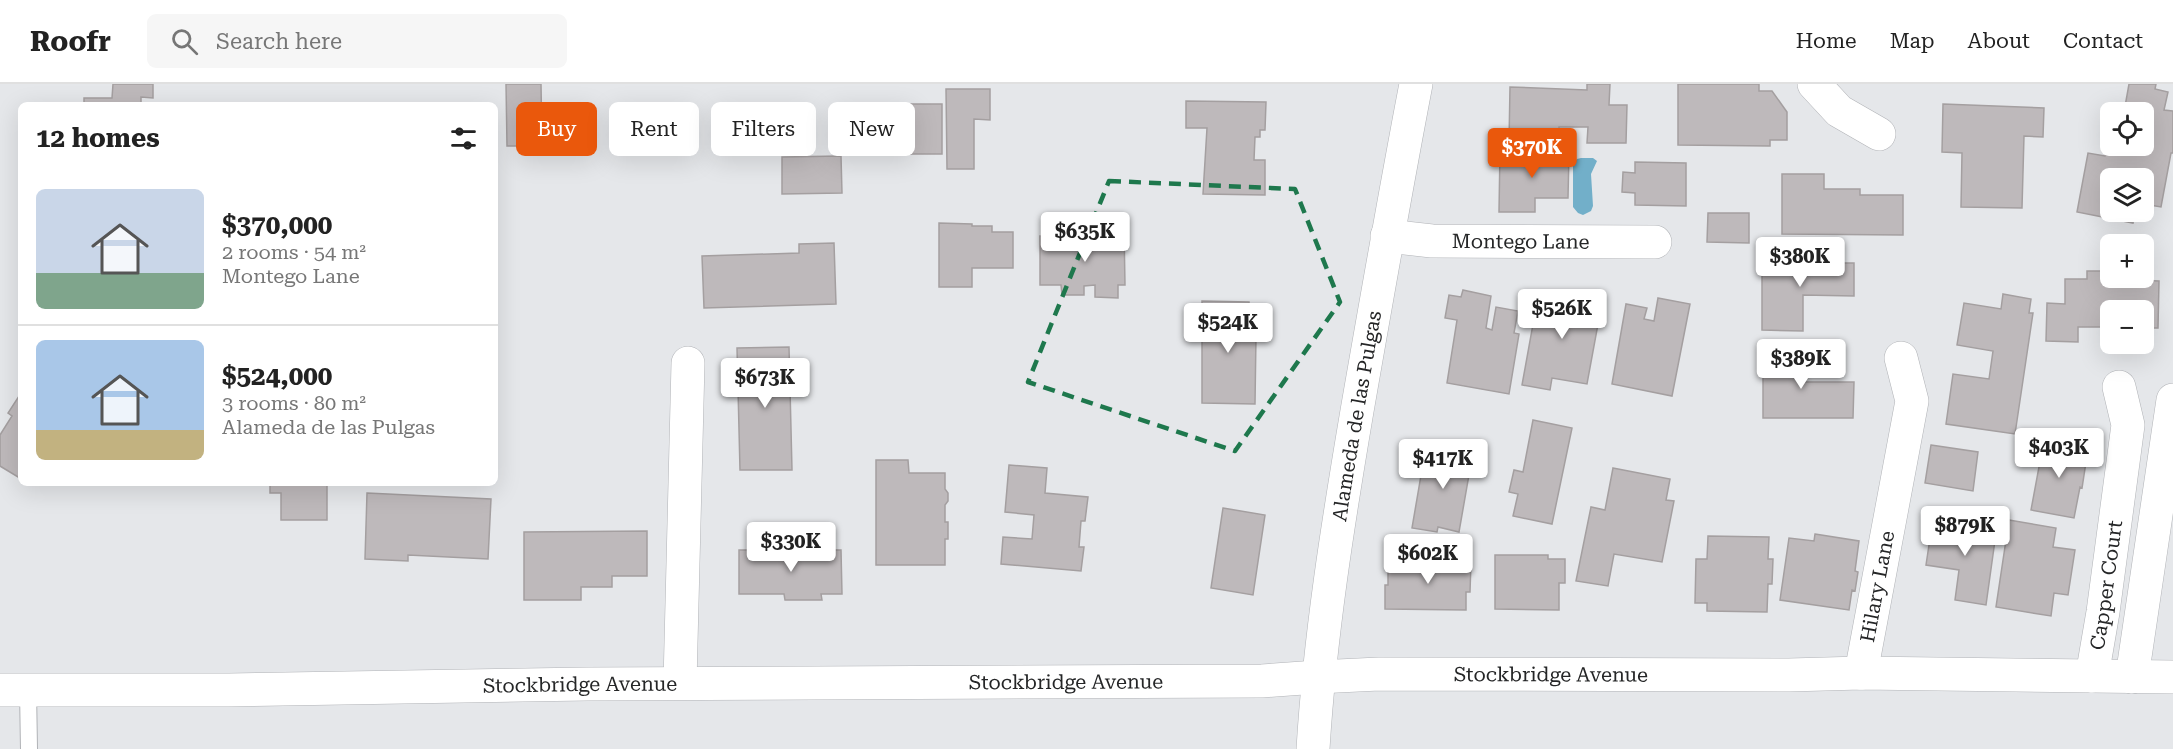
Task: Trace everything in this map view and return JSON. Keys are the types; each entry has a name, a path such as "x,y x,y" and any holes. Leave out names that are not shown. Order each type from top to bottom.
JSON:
{"street":[{"name":"Alameda de las Pulgas","path":"1313,749 1317,677 1337,529 1387,236 1416,84"},
{"path":"1814,84 1839,111 1880,134"},
{"name":"Montego Lane","path":"1387,236 1432,241 1655,242"},
{"name":"Hilary Lane","path":"1861,673 1912,401 1901,358"},
{"path":"681,683 688,363"},
{"name":"Capper Court","path":"2092,676 2103,612 2128,425 2119,387"},
{"path":"2132,677 2173,400"},
{"name":"Stockbridge Avenue","path":"14,690 229,690 681,683 1262,681 1379,674 1789,675 1861,673 2173,677"}],"lane":[{"path":"14,690 29,749"}],"highlighted area":[{"path":"1109,181 1295,189 1340,302 1235,451 1028,382"}],"water":[{"path":"1593,158 1597,161 1591,174 1593,206 1591,211 1583,215 1573,207 1573,165 1577,159"}],"building":[{"path":"113,84 153,84 153,98 141,97 141,102 84,102 84,98 112,98"},
{"path":"506,84 541,84 541,102 516,102 516,146 507,146"},
{"path":"1587,84 1610,84 1609,105 1627,105 1626,143 1587,143 1588,127 1559,127 1559,142 1509,142 1510,87 1587,90"},
{"path":"1678,84 1759,84 1759,91 1772,91 1787,112 1787,140 1770,140 1770,146 1678,145"},
{"path":"2129,84 2156,84 2155,89 2168,92 2164,110 2173,111 2173,153 2171,153 2161,207 2154,206 2154,168 2100,168 2100,217 2077,212 2088,153 2100,156 2154,156 2154,102 2126,102"},
{"path":"946,89 990,89 990,120 974,119 974,169 947,169"},
{"path":"1186,101 1266,102 1265,130 1260,130 1260,137 1255,137 1254,160 1265,160 1265,195 1203,194 1207,128 1186,128"},
{"path":"915,104 942,104 942,154 915,154"},
{"path":"1943,104 2044,108 2043,137 2024,136 2022,208 1961,207 1962,153 1942,152"},
{"path":"1500,151 1569,152 1568,198 1535,198 1535,212 1499,212"},
{"path":"841,156 842,193 782,194 782,157"},
{"path":"1635,162 1686,163 1686,206 1635,205 1635,193 1622,192 1623,172 1635,173"},
{"path":"1782,174 1824,174 1824,189 1860,189 1860,195 1903,195 1903,235 1782,234"},
{"path":"1708,213 1749,213 1749,243 1707,242"},
{"path":"939,223 992,226 992,232 1013,232 1013,268 972,268 972,287 939,287"},
{"path":"1096,228 1124,228 1125,285 1118,285 1118,298 1095,297 1095,285 1084,286 1084,295 1062,295 1061,285 1040,285 1040,236 1058,237 1058,239 1096,239"},
{"path":"834,243 836,304 704,308 702,256 799,253 799,244"},
{"path":"1792,251 1813,252 1813,263 1854,263 1854,296 1803,295 1803,331 1762,330 1762,263 1792,263"},
{"path":"2087,271 2100,271 2100,288 2154,288 2154,281 2159,281 2158,328 2154,328 2154,300 2100,300 2100,327 2078,327 2078,342 2046,341 2047,303 2065,304 2065,279 2087,279"},
{"path":"1463,290 1491,296 1486,328 1492,330 1496,307 1518,311 1514,333 1519,334 1509,394 1447,383 1457,320 1445,318 1449,295 1461,297"},
{"path":"1539,291 1561,295 1558,309 1566,310 1569,291 1603,297 1587,384 1552,378 1550,390 1522,385"},
{"path":"2003,294 2031,299 2029,313 2033,313 2015,434 1946,424 1953,374 1989,379 1993,351 1957,345 1964,303 2001,309"},
{"path":"1658,298 1690,304 1672,396 1612,384 1626,304 1647,308 1644,319 1654,321"},
{"path":"1202,301 1249,302 1249,336 1256,336 1255,404 1202,403"},
{"path":"789,347 792,470 740,470 737,348"},
{"path":"1763,350 1803,350 1803,382 1854,382 1853,418 1763,418"},
{"path":"18,398 18,477 0,466 0,435 12,416 8,413"},
{"path":"1533,420 1572,428 1552,524 1513,516 1518,494 1509,492 1514,470 1523,472"},
{"path":"2044,440 2088,449 2082,488 2080,487 2074,518 2031,510"},
{"path":"1931,445 1978,452 1973,491 1925,483"},
{"path":"1440,447 1473,452 1459,532 1438,527 1437,532 1412,528 1425,452 1432,454 1433,449 1439,450"},
{"path":"876,460 908,460 909,473 945,473 948,501 945,505 945,522 948,522 948,539 945,539 945,565 876,565"},
{"path":"1009,465 1047,468 1045,493 1088,497 1085,521 1081,521 1079,547 1084,547 1081,571 1001,564 1003,537 1032,539 1034,515 1005,512"},
{"path":"1613,468 1670,479 1666,500 1674,501 1662,562 1614,554 1608,586 1576,581 1591,507 1605,510"},
{"path":"270,486 327,486 327,520 281,520 281,493 270,493"},
{"path":"367,493 491,499 488,559 408,555 408,561 365,559"},
{"path":"1223,508 1265,515 1253,595 1211,588"},
{"path":"2009,520 2056,528 2053,547 2075,550 2068,595 2054,593 2051,616 1996,607"},
{"path":"1961,521 1997,526 1986,605 1955,600 1959,570 1926,565 1932,525 1960,529"},
{"path":"647,531 647,576 612,576 612,587 581,587 581,600 524,600 524,532"},
{"path":"1815,534 1859,541 1855,571 1858,572 1849,610 1780,600 1789,538 1814,541"},
{"path":"1708,536 1769,537 1768,559 1773,559 1772,584 1768,584 1767,612 1707,611 1707,603 1695,603 1696,559 1707,559"},
{"path":"739,550 841,550 842,594 821,594 822,600 785,600 784,594 739,594"},
{"path":"1495,555 1548,555 1548,559 1565,559 1565,583 1559,583 1559,610 1495,609"},
{"path":"1388,561 1471,562 1470,592 1466,592 1466,610 1385,609"}]}
